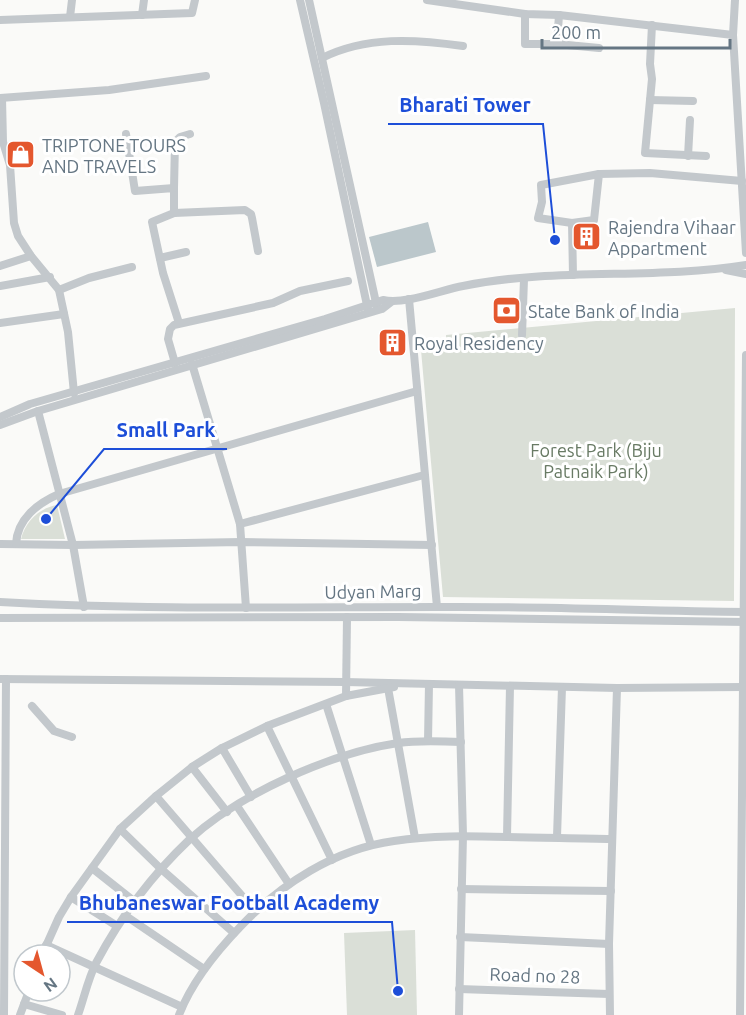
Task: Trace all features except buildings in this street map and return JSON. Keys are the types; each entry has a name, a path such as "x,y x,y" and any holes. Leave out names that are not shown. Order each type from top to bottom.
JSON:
{"street":[{"path":"70,17 72,0"},
{"path":"142,15 144,0"},
{"path":"0,20 192,13 195,0"},
{"path":"300,0 338,150"},
{"path":"309,0 342,172 372,308"},
{"path":"427,0 525,14 559,15 734,35"},
{"path":"735,0 734,35 746,253"},
{"path":"525,14 525,44 599,48"},
{"path":"557,44 559,15"},
{"path":"652,25 650,64 652,78 645,153 706,156"},
{"path":"321,58 337,50 374,42 404,40 463,46"},
{"path":"74,393 68,332 59,290 31,256 18,236 14,223 10,165 3,142 1,98 119,89 206,76"},
{"path":"650,100 693,100"},
{"path":"688,156 690,120"},
{"path":"126,134 135,191 174,188"},
{"path":"174,213 175,142 190,134"},
{"path":"0,165 10,165"},
{"path":"599,174 594,220 572,223 538,218 542,202 541,185 599,174 650,173 742,181"},
{"path":"179,323 152,222 174,213 248,211 252,218 258,251"},
{"path":"572,223 573,275"},
{"path":"160,258 186,252"},
{"path":"0,266 31,256"},
{"path":"0,425 38,411 391,302 475,283 573,275 719,269 746,265"},
{"path":"59,290 89,278 132,267"},
{"path":"719,269 746,274"},
{"path":"0,286 50,277"},
{"path":"522,335 524,279"},
{"path":"175,363 168,339 170,328 179,323 273,303 300,291 348,281"},
{"path":"409,299 437,607"},
{"path":"0,417 22,407 372,308"},
{"path":"0,323 64,314"},
{"path":"740,1015 746,356"},
{"path":"192,364 240,525 246,608"},
{"path":"16,544 19,527 28,515 39,505 59,494 417,391"},
{"path":"38,411 73,544 84,607"},
{"path":"240,525 424,475"},
{"path":"0,543 241,542 432,545"},
{"name":"Udyan Marg","path":"0,602 84,607 465,607 744,612"},
{"path":"465,607 465,618"},
{"path":"346,696 347,617"},
{"name":"Udyan Marg","path":"0,618 347,617 744,622"},
{"path":"4,1015 3,679 345,682 617,688 743,687"},
{"path":"47,943 71,897 120,830 156,796 192,767 222,748 267,726 346,696 409,684"},
{"path":"428,741 429,684"},
{"path":"459,685 463,835 459,1015"},
{"path":"507,837 510,686"},
{"path":"557,837 562,687"},
{"path":"388,688 415,838"},
{"path":"610,1015 609,944 617,688"},
{"path":"326,704 371,845"},
{"path":"32,706 54,731 72,737"},
{"path":"267,726 332,860"},
{"path":"78,1015 95,966 117,926 160,868 191,838 227,812 291,776 342,755 397,743 461,742"},
{"path":"222,748 251,797"},
{"path":"192,767 227,812"},
{"path":"156,796 255,911"},
{"path":"237,806 289,884"},
{"path":"120,830 234,933"},
{"path":"72,956 180,1011 204,969 255,911 289,884 332,860 371,845 415,838 463,835 612,839"},
{"path":"92,868 135,902"},
{"path":"461,889 611,891"},
{"path":"71,897 117,926"},
{"path":"126,916 204,969"},
{"path":"460,937 609,944"},
{"name":"Road no 28","path":"459,989 609,994"},
{"path":"20,1015 24,1004 62,1015"}],"green space":[{"name":"Forest Park (Biju Patnaik Park)","path":"735,308 734,601 443,597 421,350 446,344 446,335"},
{"path":"57,505 65,539 21,539 26,527 34,517 44,509"},
{"path":"415,930 417,1015 347,1015 344,933"}],"shaded area":[{"path":"428,222 436,252 377,267 369,237"}],"place":[{"name":"TRIPTONE TOURS AND TRAVELS","path":"21,155"},
{"name":"Rajendra Vihaar Appartment","path":"587,237"},
{"name":"Bharati Tower","path":"555,240"},
{"name":"State Bank of India","path":"507,311"},
{"name":"Royal Residency","path":"393,343"},
{"name":"Small Park","path":"46,519"},
{"name":"Bhubaneswar Football Academy","path":"398,991"}]}
